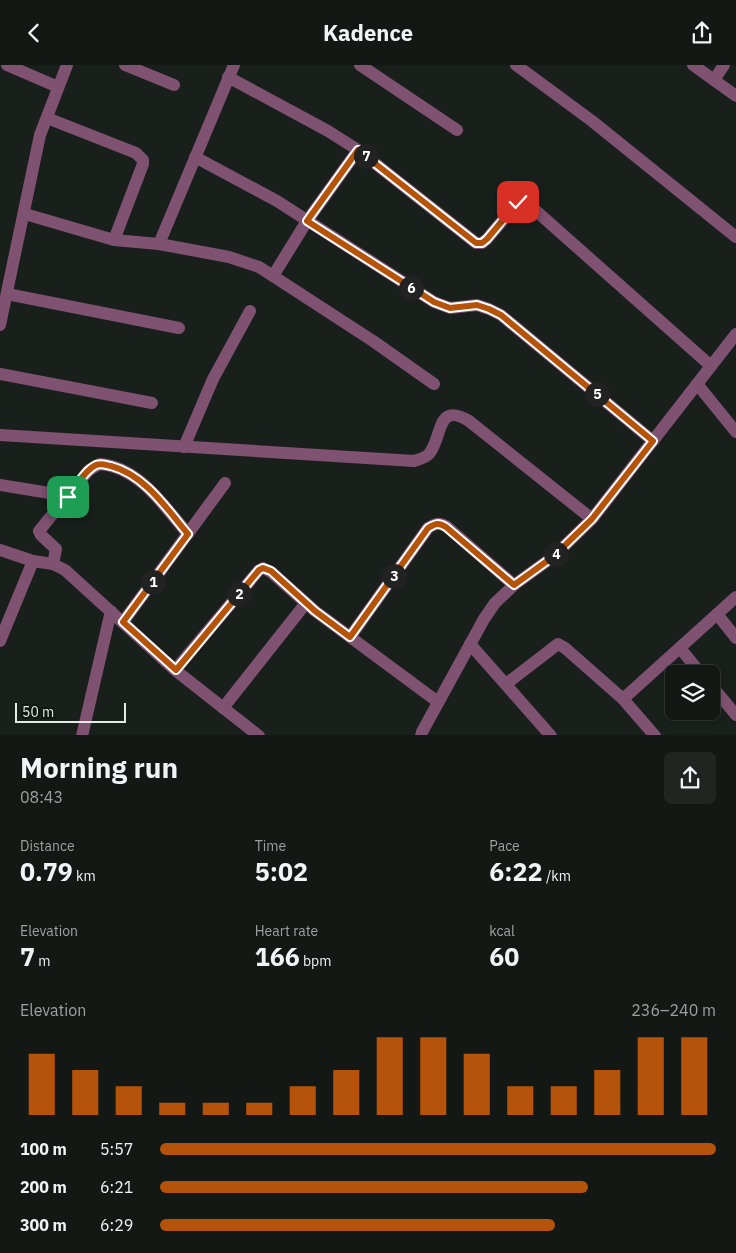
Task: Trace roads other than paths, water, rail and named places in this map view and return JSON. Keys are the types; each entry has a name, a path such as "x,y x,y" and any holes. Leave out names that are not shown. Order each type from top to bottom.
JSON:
{"street":[{"path":"7,65 58,87"},
{"path":"0,325 40,135 67,65"},
{"path":"125,65 174,85"},
{"path":"159,244 234,65"},
{"path":"360,65 457,129"},
{"path":"516,65 592,121 736,237"},
{"path":"694,65 736,96"},
{"path":"714,80 724,65"},
{"path":"228,77 328,131 358,150 476,243 482,243 487,239 518,202 521,200 526,202 710,366"},
{"path":"47,118 136,153 143,160 114,240"},
{"path":"273,276 307,221 358,150"},
{"path":"195,157 246,183 434,302 450,308 477,305 501,315 653,441"},
{"path":"24,214 114,240 159,244 245,261 259,267 373,341 434,384"},
{"path":"7,294 179,328"},
{"path":"184,447 206,395 250,311"},
{"path":"422,735 470,644 495,603 514,585 554,556 592,519 736,334"},
{"path":"0,374 152,403"},
{"path":"697,384 736,432"},
{"path":"0,435 414,461 424,458 428,454 433,447 442,422 447,417 454,415 469,421 592,519"},
{"path":"53,564 56,549 40,535 39,531 89,470 95,466 105,465 117,468 142,482 188,534"},
{"path":"123,622 225,483"},
{"path":"0,485 68,497"},
{"path":"350,637 428,528 436,523 446,527 514,585"},
{"path":"0,550 33,561 53,564 65,570 176,670 258,735"},
{"path":"0,641 33,561"},
{"path":"176,670 259,570 263,568 271,571 306,603 438,702"},
{"path":"623,699 736,597"},
{"path":"223,707 306,603"},
{"path":"82,735 111,611"},
{"path":"717,615 736,638"},
{"path":"470,644 551,735"},
{"path":"506,684 558,644 623,699 655,735"},
{"path":"680,648 694,665"},
{"path":"720,696 736,715"}]}
